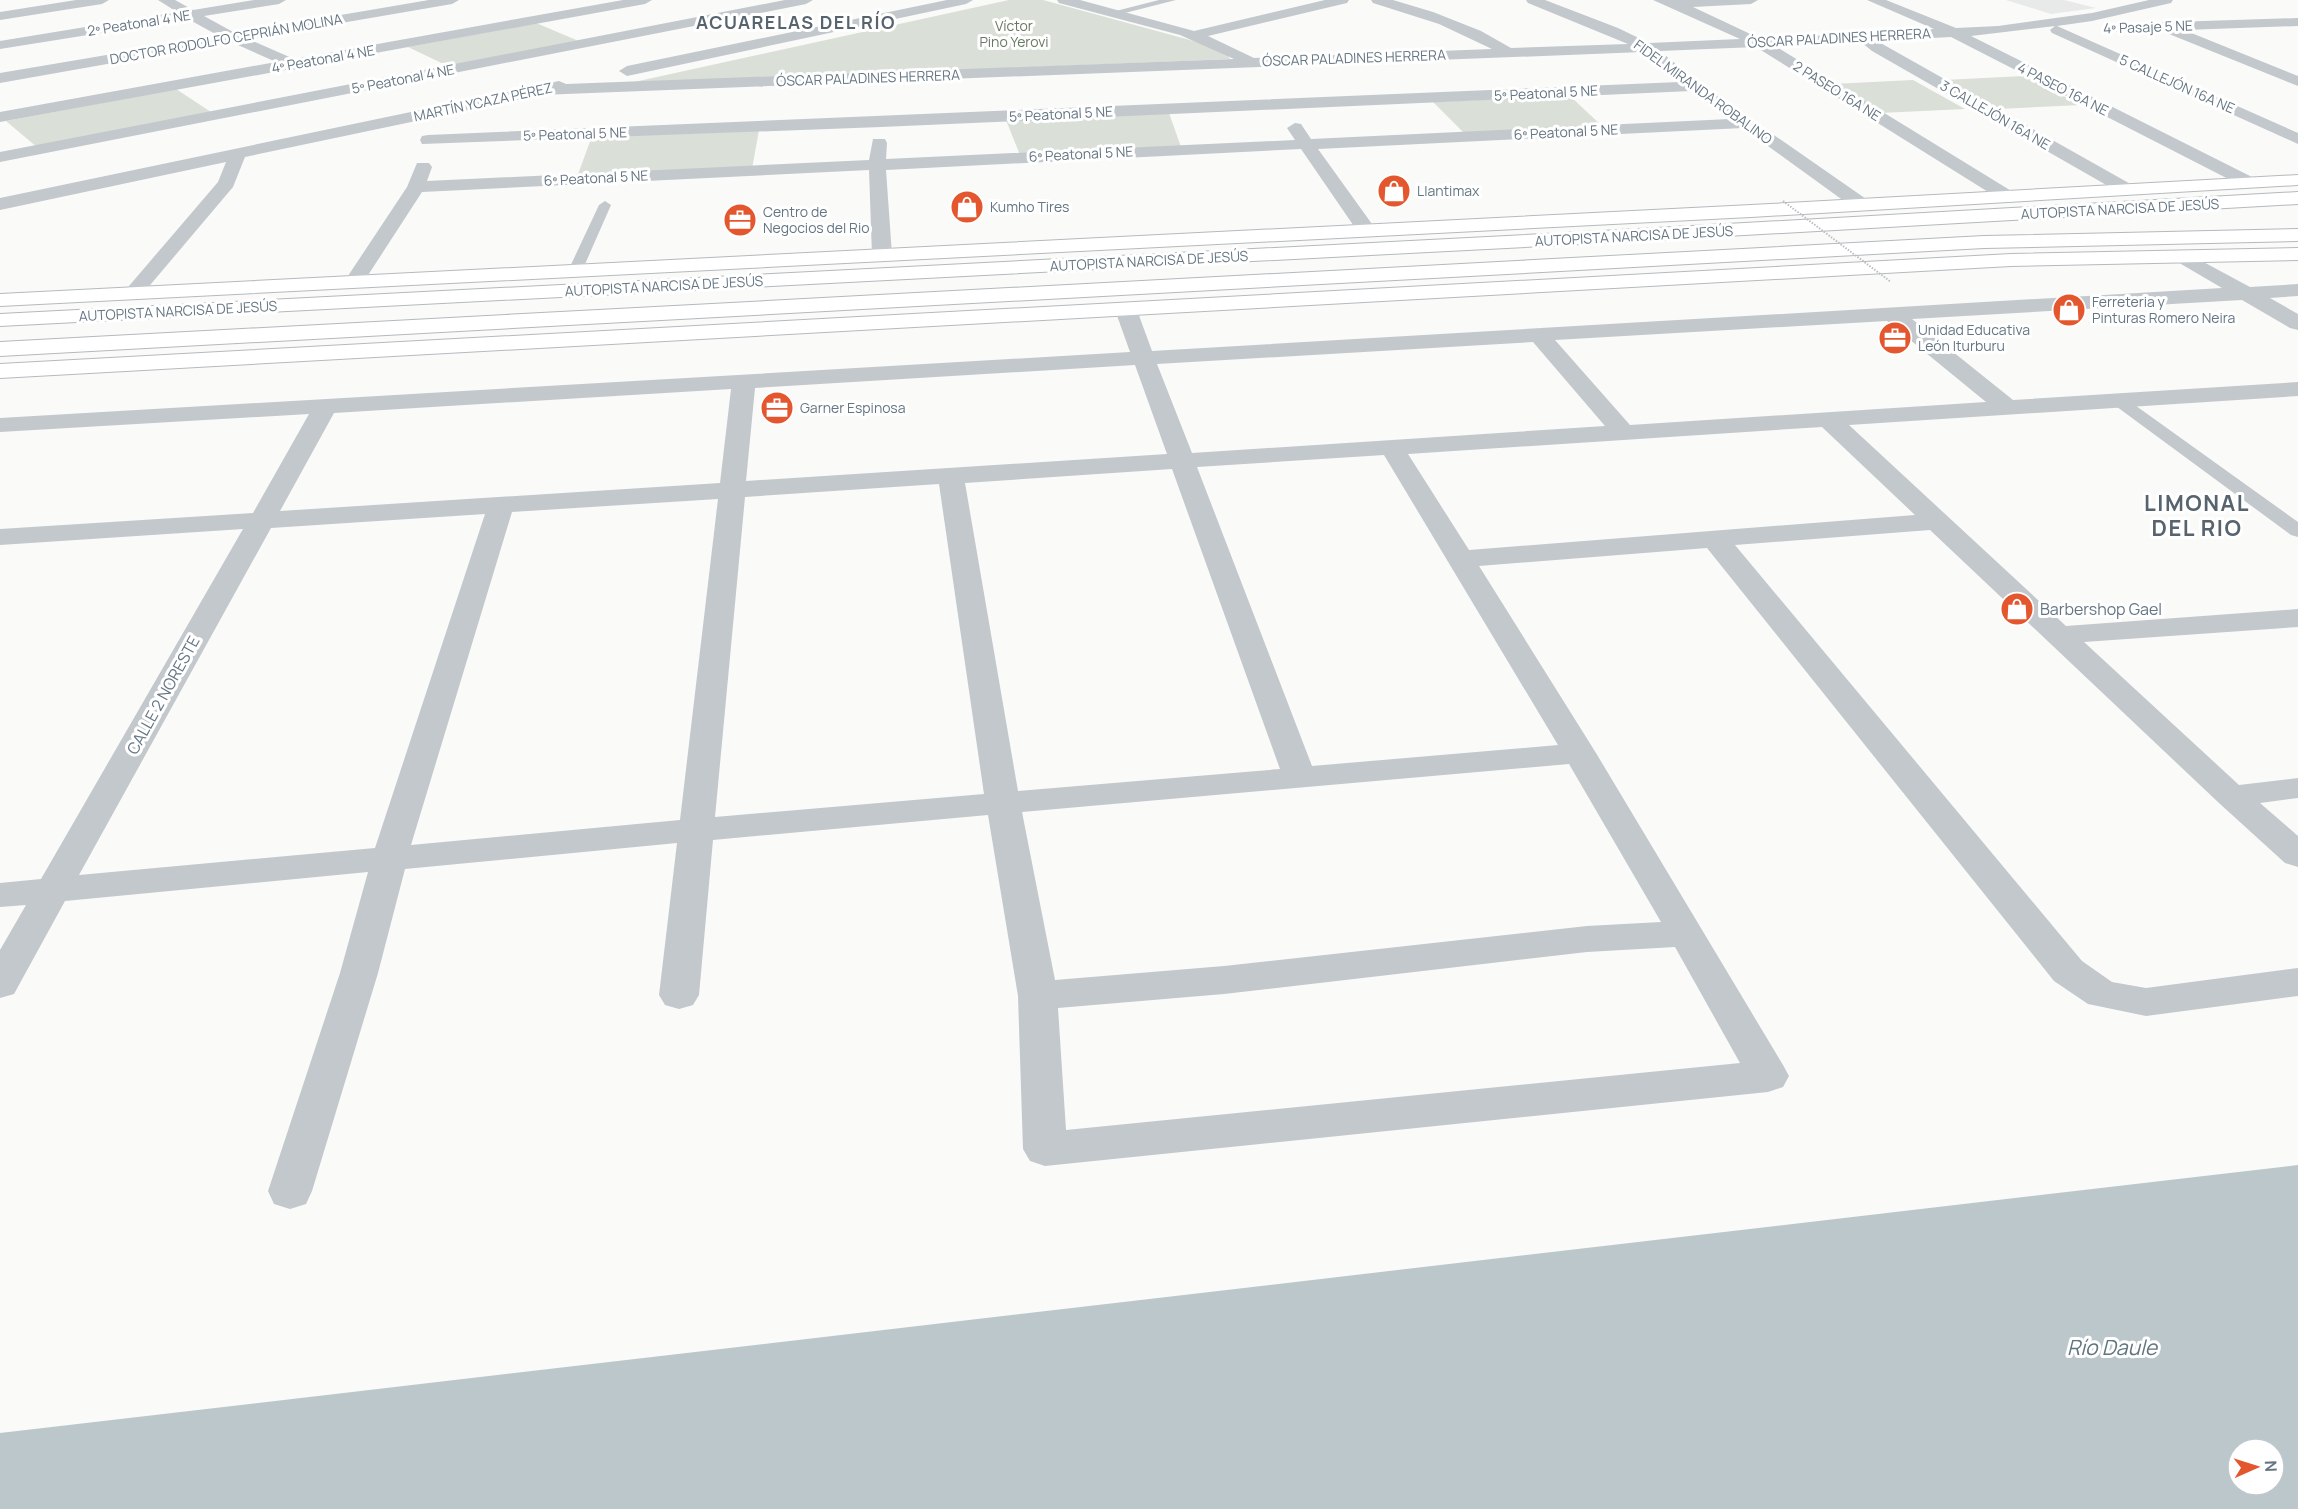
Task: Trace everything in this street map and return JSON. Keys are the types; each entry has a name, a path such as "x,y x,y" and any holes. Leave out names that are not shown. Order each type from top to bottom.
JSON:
{"main road":[{"name":"AUTOPISTA NARCISA DE JESÚS","path":"0,300 1584,220 2298,180"},
{"name":"AUTOPISTA NARCISA DE JESÚS","path":"0,320 1922,220 2298,198"},
{"path":"1584,220 1922,220"},
{"name":"AUTOPISTA NARCISA DE JESÚS","path":"0,349 1956,244 2298,236"},
{"path":"1646,281 1956,244"},
{"path":"0,371 2012,260 2298,254"}],"street":[{"path":"0,16 102,0"},
{"path":"165,0 233,38 294,65 359,100"},
{"name":"2º Peatonal 4 NE","path":"0,45 279,0"},
{"name":"DOCTOR RODOLFO CEPRIÁN MOLINA","path":"0,78 452,0"},
{"name":"4º Peatonal 4 NE","path":"0,117 294,65 617,2 645,0"},
{"name":"5º Peatonal 4 NE","path":"0,157 806,0"},
{"name":"MARTÍN YCAZA PÉREZ","path":"0,204 966,0"},
{"path":"1064,0 1193,35 1230,48 1250,62 1367,231"},
{"path":"1193,35 1342,0"},
{"path":"1378,0 1490,40 1507,52"},
{"name":"FIDEL MIRANDA ROBALINO","path":"1533,0 1613,31 1646,47 1694,86 1862,205"},
{"path":"1668,2 1751,0"},
{"name":"4 PASEO 16A NE","path":"1874,0 1953,32 2250,183"},
{"name":"ÓSCAR PALADINES HERRERA","path":"539,90 879,89 1250,62 1759,43 1998,30 2125,10 2166,0"},
{"path":"617,2 742,47"},
{"name":"2 PASEO 16A NE","path":"1668,2 1759,43 2007,196"},
{"path":"2096,3 2125,10"},
{"name":"4º Pasaje 5 NE","path":"1998,30 2298,22"},
{"path":"2256,23 2289,35"},
{"path":"2162,27 2298,81"},
{"name":"5 CALLEJÓN 16A NE","path":"2057,30 2298,139"},
{"name":"3 CALLEJÓN 16A NE","path":"1864,37 1887,54 2128,190"},
{"name":"5º Peatonal 5 NE","path":"428,140 1694,86"},
{"path":"879,89 881,122 877,163 882,255"},
{"path":"354,282 416,187 424,164 428,140 376,110"},
{"name":"6º Peatonal 5 NE","path":"416,187 877,163 1746,123"},
{"path":"133,293 227,183 237,155"},
{"path":"2183,257 2298,323"},
{"path":"0,425 2298,290"},
{"path":"1126,310 1300,778"},
{"path":"1892,314 2008,408"},
{"path":"1539,335 1623,432"},
{"path":"679,995 744,381"},
{"path":"0,562 10,536 2298,389"},
{"name":"CALLE 2 NORESTE","path":"0,984 326,406"},
{"path":"1828,419 2231,796 2298,855"},
{"path":"951,476 1003,805 1038,996 1046,1149 1768,1076 1687,933 1580,753 1391,447"},
{"path":"290,1191 359,972 389,860 501,505"},
{"path":"1460,559 1937,521"},
{"path":"1714,538 2068,971 2102,994 2146,1002 2298,982"},
{"path":"2059,635 2298,618"},
{"path":"0,896 697,830 1580,753"},
{"path":"2231,796 2298,789"},
{"path":"1038,996 1224,980 1587,939 1687,933"}],"lane":[{"path":"1113,13 1171,0"},
{"path":"575,270 605,205"},
{"path":"2119,400 2298,531"}],"path":[{"path":"1783,201 1891,282"}],"shaded area":[{"path":"2006,0 2064,0 2096,8 2051,14"}],"green space":[{"name":"Víctor Pino Yerovi","path":"1009,0 1043,0 1223,49 1230,59 625,84"},
{"path":"536,23 581,42 450,67 408,47"},
{"path":"2024,76 2081,105 1998,109 1944,80"},
{"path":"1913,80 1965,109 1880,113 1832,84"},
{"path":"176,89 214,114 38,148 6,121"},
{"path":"1570,96 1603,127 1464,133 1433,102"},
{"path":"1169,113 1181,147 1020,155 1006,120"},
{"path":"759,130 752,169 577,177 592,136"}],"water":[{"name":"Río Daule","path":"2298,1165 2298,1509 0,1509 0,1433"}],"place":[{"name":"Llantimax","path":"1394,191"},
{"name":"Kumho Tires","path":"967,207"},
{"name":"Centro de Negocios del Rio","path":"740,220"},
{"name":"Ferreteria y Pinturas Romero Neira","path":"2069,310"},
{"name":"Unidad Educativa León Iturburu","path":"1895,338"},
{"name":"Garner Espinosa","path":"777,408"},
{"name":"Barbershop Gael","path":"2017,609"}],"district":[{"name":"ACUARELAS DEL RÍO","path":"796,23"},
{"name":"LIMONAL DEL RIO","path":"2197,516"}]}
